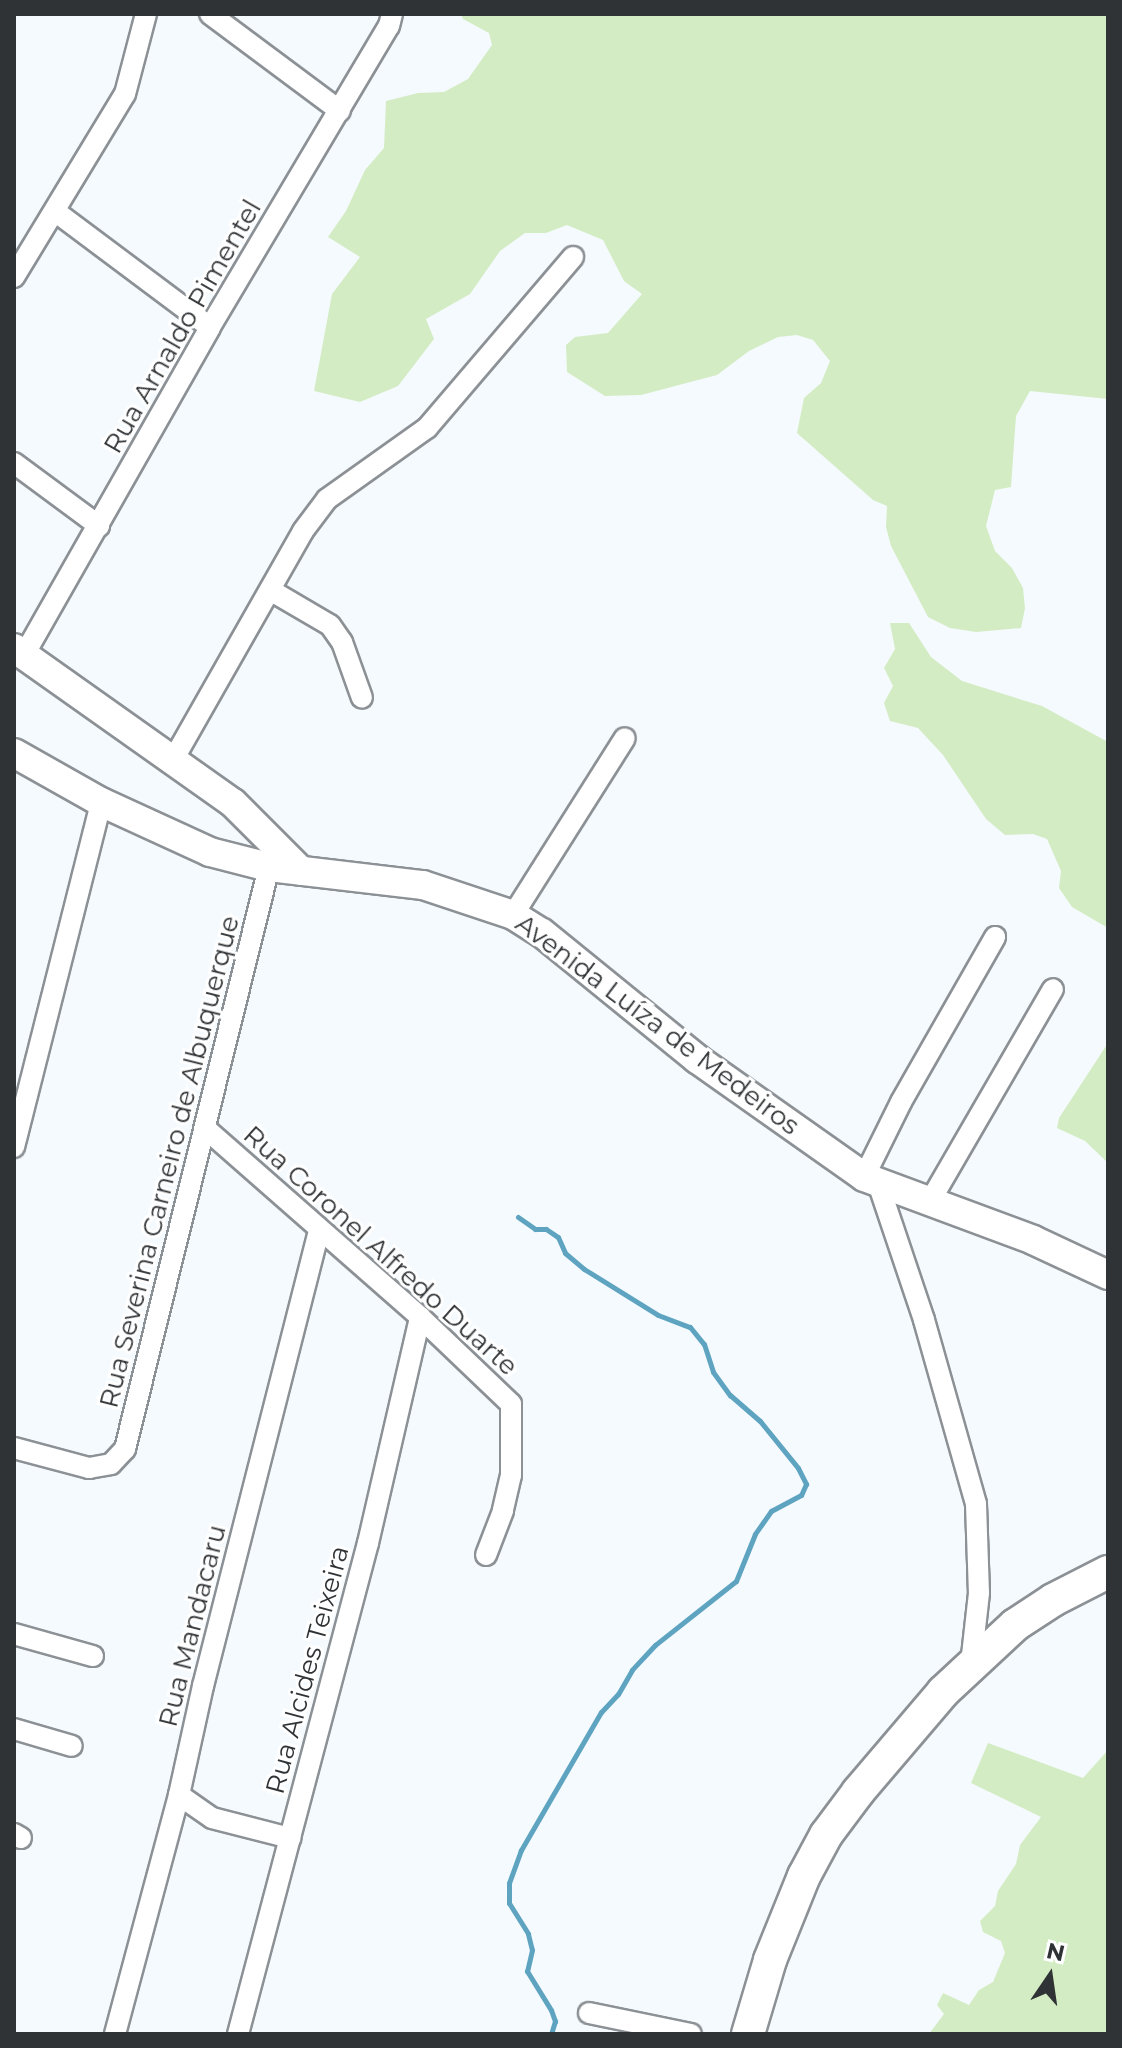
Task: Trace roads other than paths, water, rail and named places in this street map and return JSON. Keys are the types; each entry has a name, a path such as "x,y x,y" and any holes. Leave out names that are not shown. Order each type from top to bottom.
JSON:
{"main road":[{"path":"748,2034 782,1925 826,1835 899,1741 971,1664 1040,1608 1108,1572"}],"street":[{"path":"14,277 125,94 146,14"},
{"path":"210,14 340,111"},
{"name":"Rua Arnaldo Pimentel","path":"19,652 99,526 210,327 340,111 390,20"},
{"path":"56,212 210,327"},
{"path":"173,760 303,531 327,499 427,428 573,257"},
{"path":"14,463 99,526"},
{"path":"270,590 330,625 342,642 362,698"},
{"path":"19,652 233,803 301,871"},
{"path":"513,915 625,738"},
{"name":"Avenida Luíza de Medeiros","path":"14,753 101,802 210,852 269,867 423,885 513,915 542,933 697,1059 872,1182 1033,1240 1108,1275"},
{"path":"14,1147 101,802"},
{"name":"Rua Severina Carneiro de Albuquerque","path":"14,1448 89,1468 111,1464 125,1449 269,867"},
{"path":"971,1664 979,1606 976,1504 928,1334 872,1182 901,1102 995,937"},
{"path":"929,1203 1053,989"},
{"name":"Rua Coronel Alfredo Duarte","path":"205,1128 420,1317 511,1404 511,1475 503,1511 486,1555"},
{"name":"Rua Mandacaru","path":"115,2034 179,1795 203,1686 319,1230"},
{"name":"Rua Alcides Teixeira","path":"238,2034 368,1543 420,1317"},
{"path":"14,1634 93,1656"},
{"path":"14,1729 72,1746"},
{"path":"179,1795 212,1818 290,1838"},
{"path":"589,2013 691,2034"}],"waterway":[{"path":"518,1217 535,1229 546,1229 558,1237 565,1253 584,1269 658,1315 690,1327 704,1344 713,1372 730,1395 760,1421 798,1468 806,1484 801,1495 771,1511 755,1534 736,1581 655,1645 632,1670 618,1694 601,1712 521,1850 509,1883 509,1903 528,1934 532,1950 527,1971 551,2010 555,2021 551,2034"}]}
